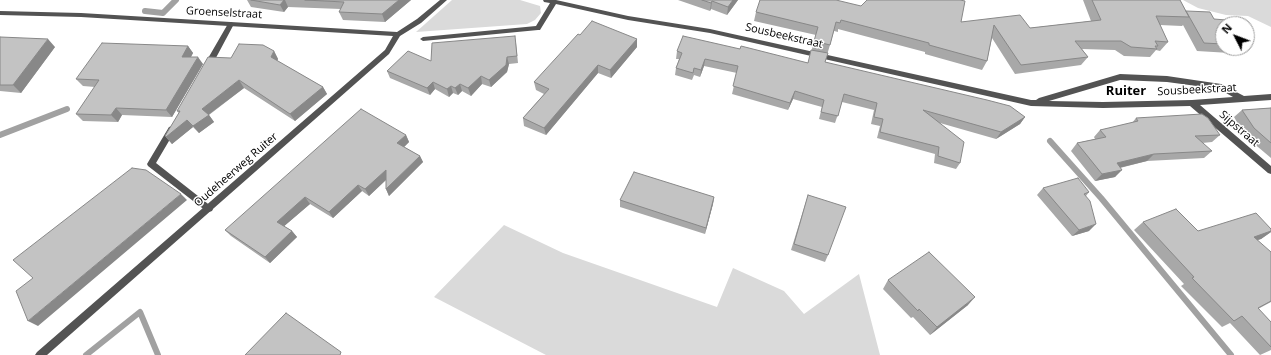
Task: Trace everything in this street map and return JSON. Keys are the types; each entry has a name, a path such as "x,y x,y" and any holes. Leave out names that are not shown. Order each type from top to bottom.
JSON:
{"street":[{"name":"Oudeheerweg Ruiter","path":"40,355 387,52 398,34 419,21 444,0"},
{"name":"Sousbeekstraat","path":"546,0 628,18 710,31 1031,103 1103,105 1192,103 1271,97"},
{"path":"423,38 538,28 554,2"},
{"name":"Groenselstraat","path":"0,13 82,15 398,34"},
{"path":"205,71 231,24"},
{"name":"Sousbeekstraat","path":"1031,103 1120,77 1167,79 1221,87 1243,99"},
{"name":"Sijpstraat","path":"1192,103 1271,171"},
{"path":"174,124 152,164 209,209"}],"shaded area":[{"path":"452,0 520,0 540,6 541,13 535,20 527,24 416,32"},
{"path":"1183,0 1271,0 1271,27 1255,19 1255,16 1226,15 1198,8"},
{"path":"504,225 563,253 717,307 733,268 784,291 804,314 859,274 880,355 546,355 434,297"}],"building":[{"path":"251,0 284,0 280,5"},
{"path":"305,0 399,0 382,14 339,12 344,2"},
{"path":"702,0 733,0 728,7 712,1 711,3"},
{"path":"760,0 836,0 861,6 867,0 960,0 965,1 961,22 1020,15 1030,28 1101,20 1092,0 1180,0 1189,17 1156,16 1168,42 1155,41 1158,46 1155,46 1157,49 1131,47 1121,41 1075,41 1088,57 1021,65 994,25 987,61 929,45 929,43 841,20 840,23 836,22 830,45 814,41 818,27 756,12"},
{"path":"1186,11 1210,12 1215,19 1215,44 1204,43"},
{"path":"592,21 637,39 610,70 598,65 544,128 523,118 549,89 534,82"},
{"path":"515,36 517,56 507,57 506,65 489,80 481,76 468,88 460,84 455,88 451,86 447,89 433,82 427,88 387,71 408,51 431,61 432,43"},
{"path":"683,36 740,49 741,46 808,63 811,50 828,53 825,62 1010,106 1025,117 1001,132 923,110 964,142 960,163 938,156 939,147 880,132 883,119 874,117 877,103 844,94 838,116 821,112 824,100 795,91 790,103 733,86 738,66 705,59 701,70 694,68 693,73 676,68 682,53 677,51"},
{"path":"0,37 48,39 13,85 0,85"},
{"path":"102,43 188,46 182,57 198,57 166,110 116,108 111,115 76,114 99,80 76,79"},
{"path":"239,44 263,45 274,51 271,57 323,87 290,114 239,80 202,109 209,115 193,126 187,120 166,137 165,136 180,111 177,111 208,57 231,58"},
{"path":"1271,108 1271,143 1254,128 1242,110"},
{"path":"361,109 406,135 397,143 420,156 386,189 386,170 365,189 358,185 329,212 305,197 277,222 292,231 265,257 225,230"},
{"path":"1202,114 1208,118 1220,135 1195,136 1212,151 1154,154 1117,163 1122,170 1102,174 1077,143 1106,137 1100,130 1138,121 1136,118"},
{"path":"132,168 146,170 181,194 28,321 16,291 33,278 13,260"},
{"path":"634,172 714,197 706,228 620,200"},
{"path":"1078,178 1089,192 1084,194 1090,201 1096,224 1079,230 1043,188"},
{"path":"808,195 846,207 828,255 794,244"},
{"path":"1176,209 1198,231 1256,213 1271,229 1271,231 1254,237 1271,252 1271,301 1258,308 1271,322 1271,347 1242,316 1234,321 1192,278 1194,277 1143,222"},
{"path":"929,252 975,297 937,327 919,309 918,311 888,280"},
{"path":"286,313 341,352 340,355 245,355"}],"waterway":[{"path":"145,11 163,13 176,0"},
{"path":"0,135 67,109"},
{"path":"1050,141 1101,198 1231,355"},
{"path":"86,355 140,312 158,355"}],"district":[{"name":"Ruiter","path":"1126,91"}]}
